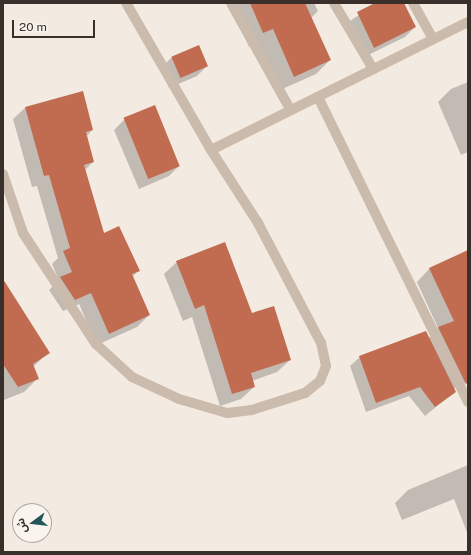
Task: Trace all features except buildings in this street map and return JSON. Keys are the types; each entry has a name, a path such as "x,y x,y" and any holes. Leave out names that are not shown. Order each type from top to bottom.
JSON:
{"street":[{"path":"3,174 23,233 96,344 132,377 179,399 227,412 252,410 305,393 320,381 326,366 321,343 258,223 211,150 126,3"},
{"path":"231,3 290,110"},
{"path":"334,3 373,69"},
{"path":"413,3 434,39"},
{"path":"211,150 468,22"},
{"path":"318,96 468,402"}]}
